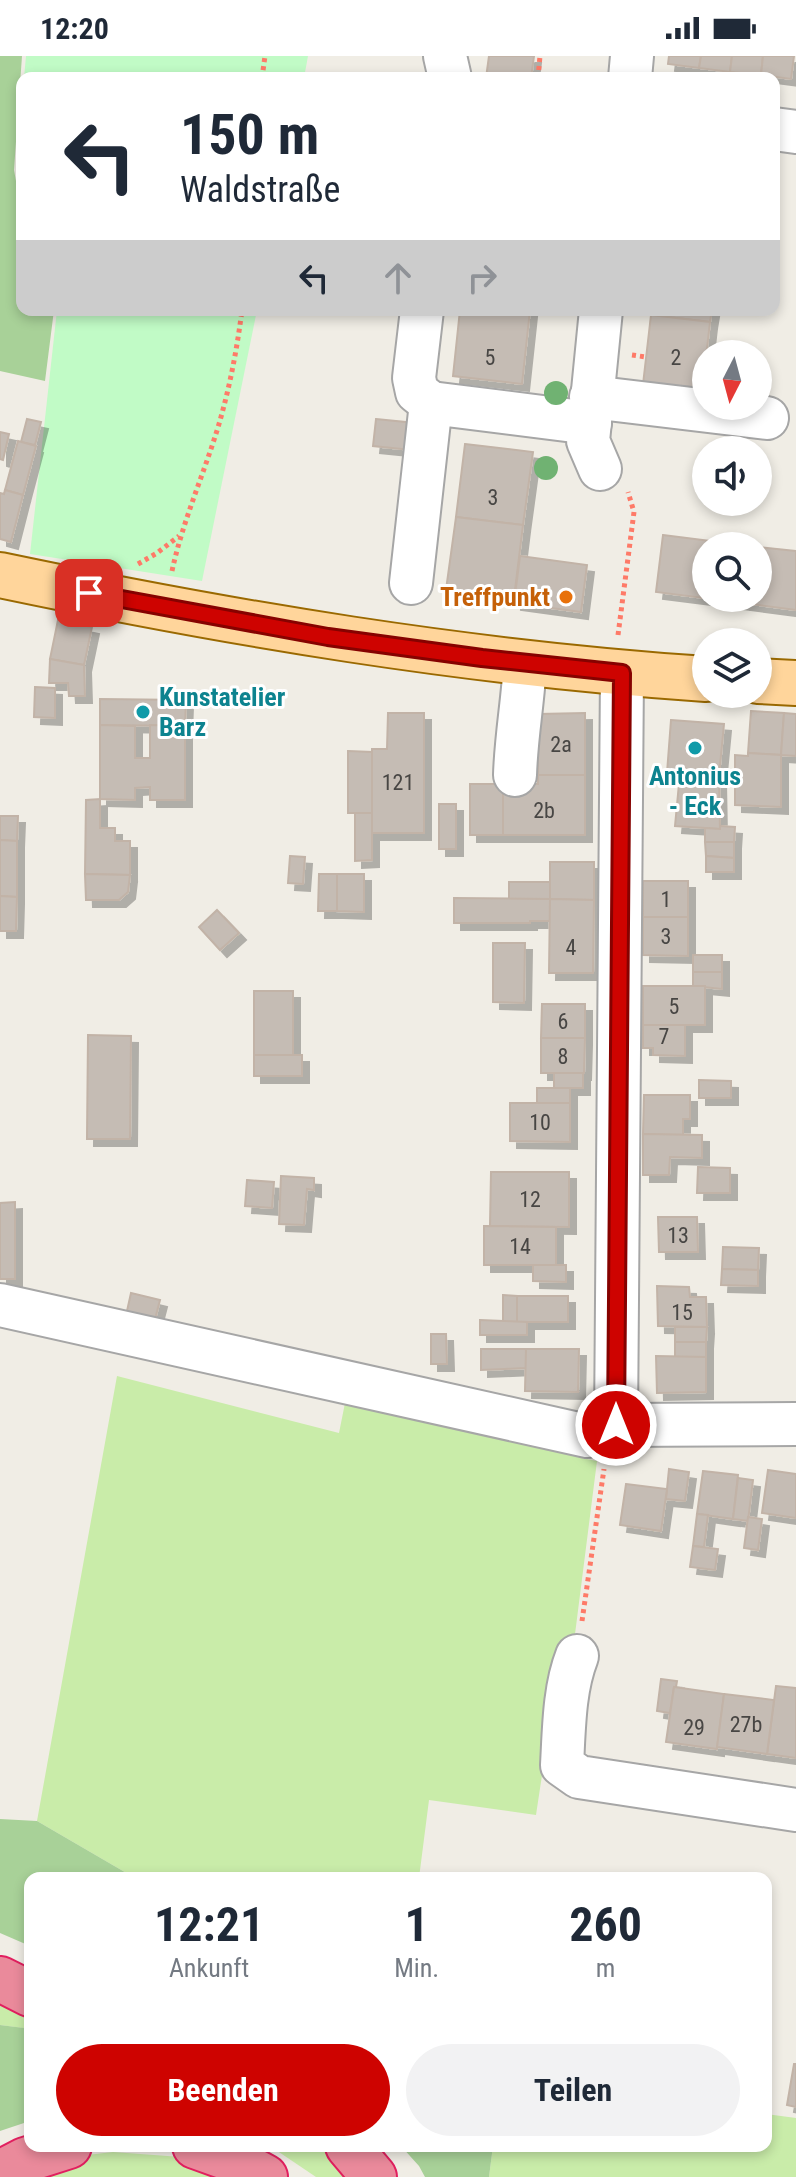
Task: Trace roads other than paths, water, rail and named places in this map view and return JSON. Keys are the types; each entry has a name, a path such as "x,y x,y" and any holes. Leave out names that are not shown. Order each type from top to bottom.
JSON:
{"highway":[{"path":"0,1979 24,1991"},
{"path":"0,2173 50,2152"},
{"path":"212,2152 265,2177"},
{"path":"353,2152 374,2177"}],"main road":[{"path":"0,575 328,637 525,663 692,678"},
{"path":"772,682 796,683"}],"street":[{"path":"421,316 414,378 417,392 431,403 692,415"},
{"path":"600,316 588,441 600,469"},
{"path":"411,583 431,403"},
{"path":"515,775 525,663"},
{"path":"616,1425 617,672"},
{"path":"0,1305 587,1436 616,1425 796,1424"},
{"path":"577,1656 571,1671 564,1735 562,1765 566,1769 579,1777 796,1810"}],"place":[{"name":"Treffpunkt","path":"566,597"},
{"name":"Kunstatelier Barz","path":"143,712"},
{"name":"Antonius - Eck","path":"695,748"}]}
